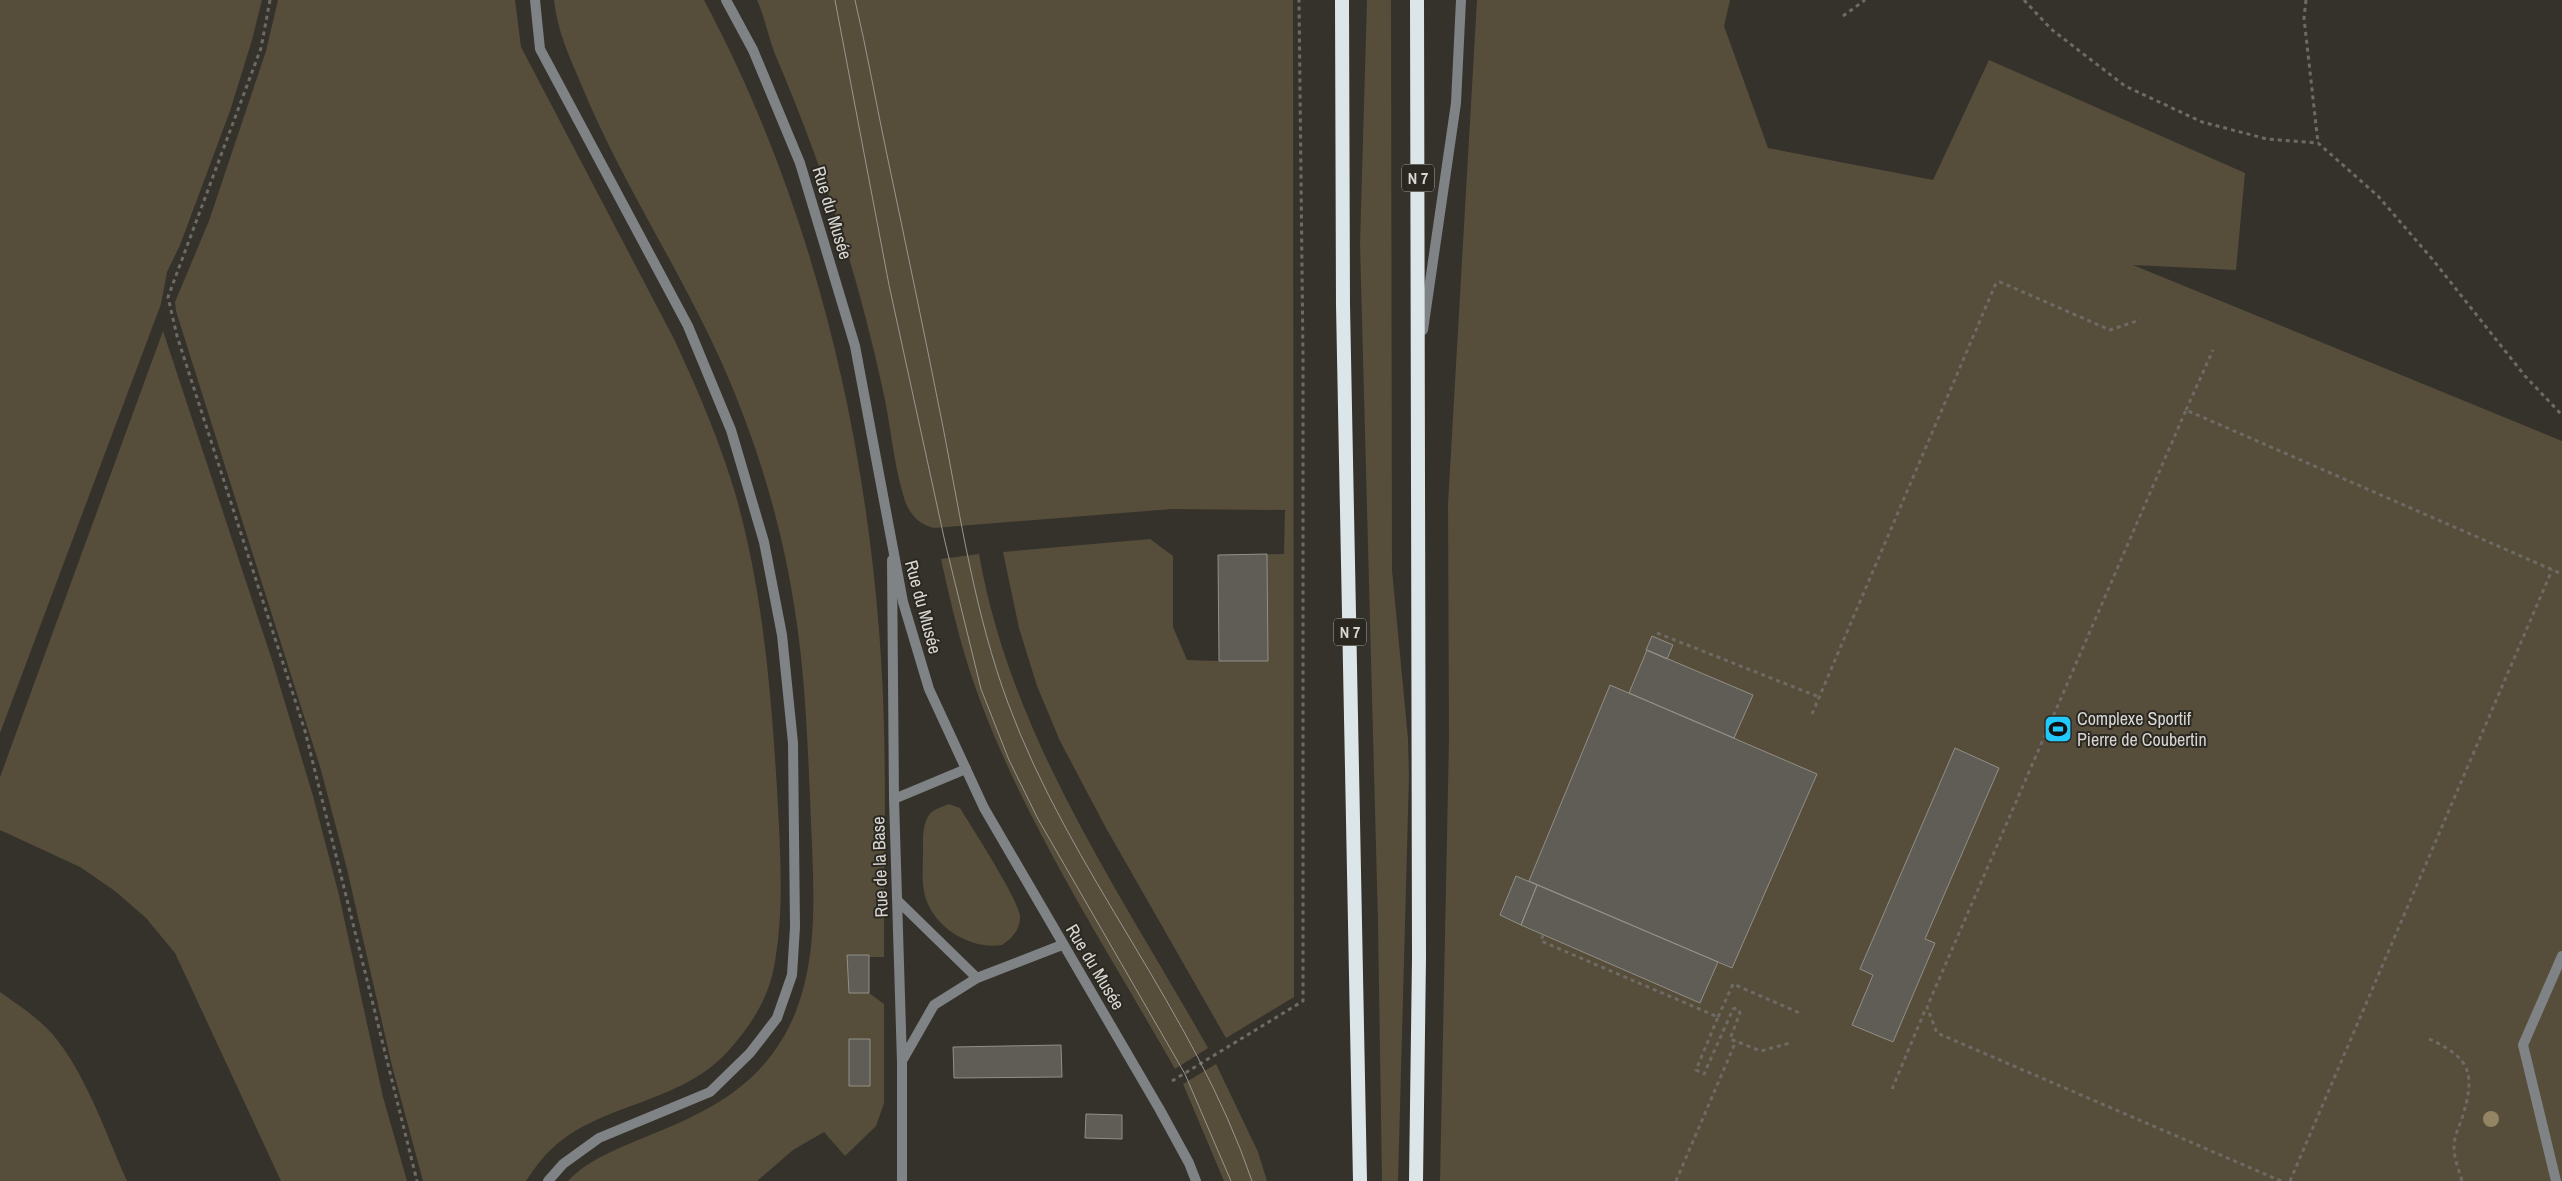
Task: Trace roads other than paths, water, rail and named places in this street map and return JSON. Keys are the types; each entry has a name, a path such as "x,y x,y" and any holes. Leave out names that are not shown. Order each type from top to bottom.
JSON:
{"highway":[{"name":"N 7","path":"1342,0 1343,314 1360,1181"},
{"name":"N 7","path":"1416,1181 1419,958 1417,0"}],"street":[{"path":"534,0 540,49 688,326 731,430 764,542 782,635 793,752 795,927 792,975 777,1018 750,1053 710,1092 600,1138 562,1164 548,1181"},
{"name":"Rue du Musée","path":"726,0 753,50 803,172 855,346 878,461 892,553 903,602 929,689 984,808 1062,945 1160,1110 1189,1163 1196,1181"},
{"path":"1419,356 1456,103 1461,0"},
{"name":"Rue de la Base","path":"892,553 894,799 902,1062 902,1181"},
{"path":"894,799 966,769"},
{"path":"897,900 977,978"},
{"path":"902,1062 934,1005 977,978 1062,945"},
{"path":"2556,1181 2523,1045 2562,956"}],"tram line":[{"path":"835,0 889,285 945,542 981,689 1009,760 1038,819 1185,1074 1231,1181"},
{"path":"855,0 970,566 996,669 1034,765 1064,825 1166,999 1198,1058 1227,1118 1252,1181"}],"place":[{"name":"Complexe Sportif Pierre de Coubertin","path":"2058,729"}]}
